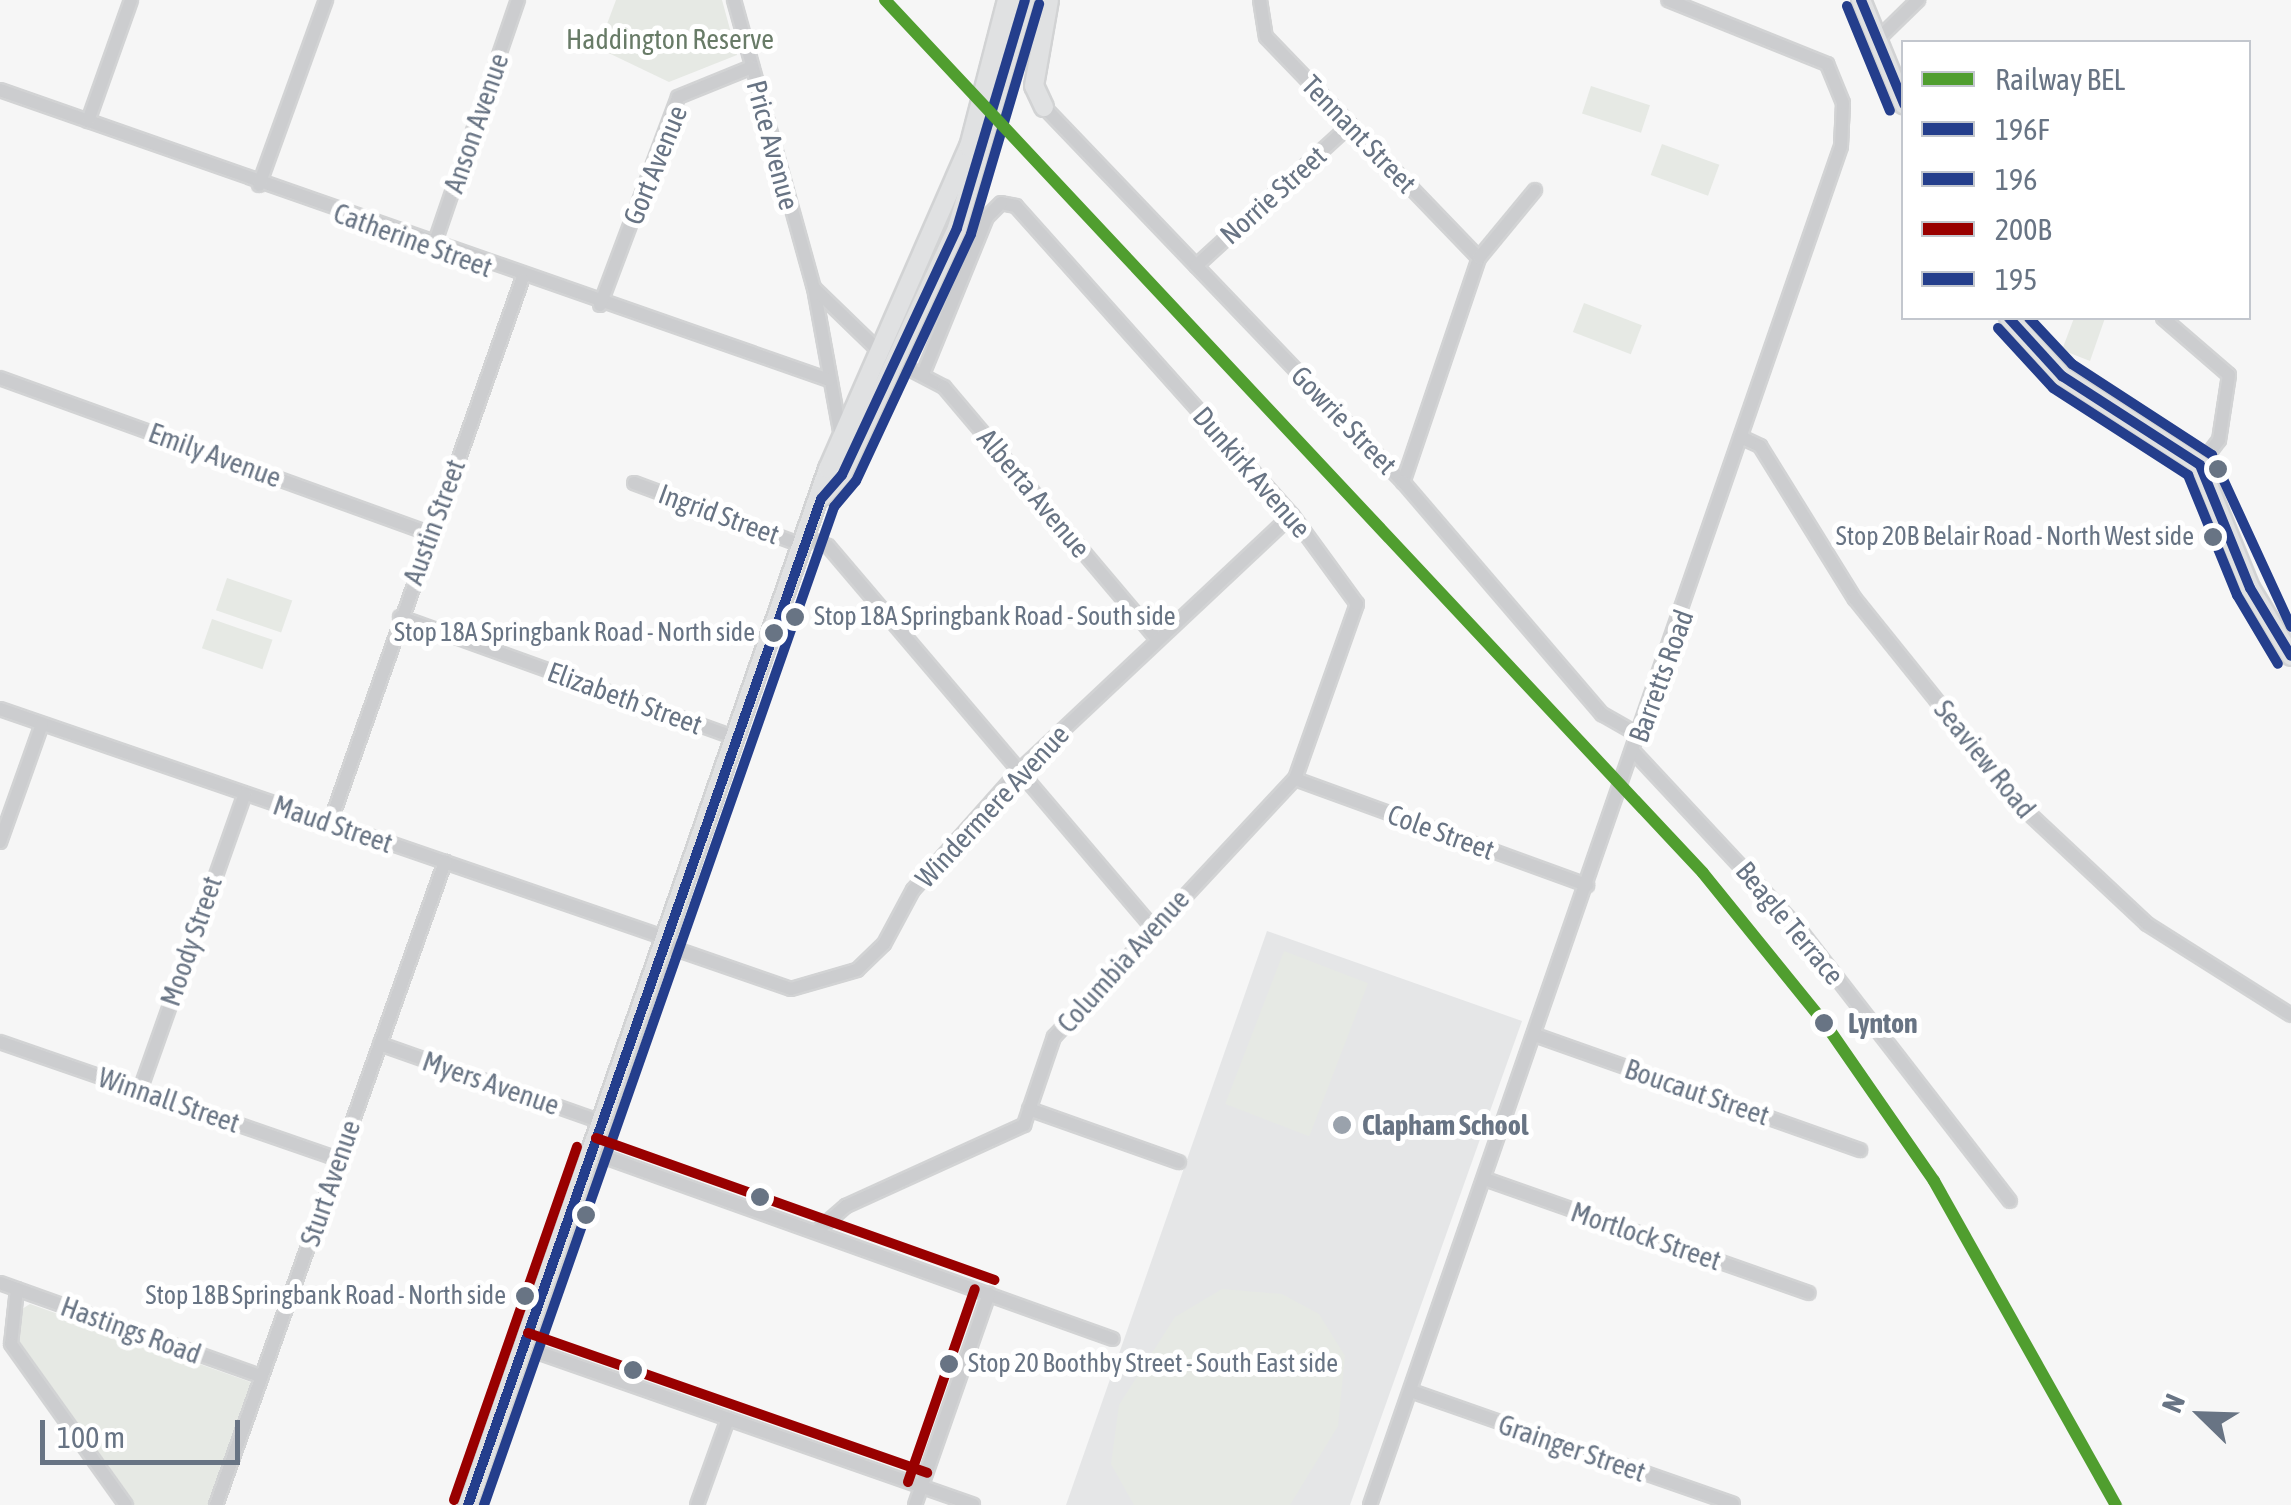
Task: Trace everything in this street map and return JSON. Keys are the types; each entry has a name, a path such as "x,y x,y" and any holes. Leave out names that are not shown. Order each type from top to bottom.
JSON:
{"main road":[{"path":"820,499 842,475 976,153 992,99 1007,0"},
{"path":"992,99 1010,66 1025,0"},
{"path":"1044,107 1034,86 1049,0"},
{"path":"1861,0 1901,98"},
{"path":"1010,66 1039,54"},
{"path":"2011,320 2062,376 2200,465 2250,588 2291,656"},
{"path":"468,1505 841,437 888,357"}],"street":[{"path":"88,121 131,0"},
{"path":"259,186 326,0"},
{"name":"Anson Avenue","path":"434,245 518,0"},
{"name":"Price Avenue","path":"734,0 814,288 841,437"},
{"name":"Tennant Street","path":"1260,0 1266,37 1479,258"},
{"name":"Barretts Road","path":"1370,1505 1745,439 1841,146 1843,103 1814,54 1668,0"},
{"path":"1876,41 1918,0"},
{"name":"Gort Avenue","path":"600,305 678,96 752,67"},
{"name":"Catherine Street","path":"0,90 522,280 829,380"},
{"name":"Gowrie Street","path":"1044,107 1403,482 1602,714 1639,735"},
{"name":"Norrie Street","path":"1196,266 1350,124"},
{"path":"1403,482 1479,258 1535,190"},
{"name":"Dunkirk Avenue","path":"922,374 988,217 1001,203 1016,206 1292,515 1357,604 1295,779"},
{"name":"Austin Street","path":"330,823 429,533 522,280"},
{"path":"814,288 888,357"},
{"path":"2184,323 2228,375 2219,440 2200,465"},
{"name":"Alberta Avenue","path":"888,357 944,387 1158,640"},
{"name":"Emily Avenue","path":"0,378 429,533"},
{"name":"Seaview Road","path":"1745,439 1760,446 1854,599 2022,807 2147,924 2291,1016"},
{"name":"Ingrid Street","path":"634,483 830,549 1151,926"},
{"name":"Windermere Avenue","path":"665,942 791,989 858,970 913,890 1018,771 1292,515"},
{"name":"Elizabeth Street","path":"400,617 737,738"},
{"name":"Maud Street","path":"0,710 445,862 665,942"},
{"path":"0,842 42,724"},
{"name":"Beagle Terrace","path":"1634,752 1799,929 2010,1201"},
{"name":"Cole Street","path":"1295,779 1587,885"},
{"name":"Columbia Avenue","path":"1029,1109 1054,1037 1151,926 1295,779"},
{"name":"Moody Street","path":"140,1090 245,794"},
{"name":"Sturt Avenue","path":"216,1505 445,862"},
{"name":"Boucaut Street","path":"1535,1035 1860,1150"},
{"name":"Winnall Street","path":"0,1042 338,1159"},
{"name":"Myers Avenue","path":"380,1044 602,1122"},
{"path":"816,1232 846,1206 1024,1125 1029,1109 1179,1162"},
{"path":"592,1152 1113,1338"},
{"name":"Mortlock Street","path":"1485,1179 1808,1293"},
{"name":"Hastings Road","path":"0,1283 262,1377"},
{"path":"17,1289 11,1344 126,1505"},
{"path":"916,1505 989,1294"},
{"path":"523,1346 973,1505"},
{"name":"Grainger Street","path":"1411,1392 1733,1504"},
{"path":"697,1505 728,1418"}],"shaded area":[{"name":"Clapham School","path":"1267,931 1522,1021 1350,1505 1066,1505"}],"green space":[{"name":"Haddington Reserve","path":"616,0 722,0 737,55 669,82 598,48"},
{"path":"1591,86 1650,105 1641,133 1582,114"},
{"path":"1662,144 1719,165 1708,196 1651,175"},
{"path":"1584,303 1642,325 1631,354 1573,332"},
{"path":"2073,320 2104,320 2090,361 2062,350"},
{"path":"227,578 292,600 281,633 216,610"},
{"path":"212,619 273,640 262,669 202,648"},
{"path":"1284,951 1368,983 1309,1136 1225,1104"},
{"path":"1222,1289 1282,1294 1319,1314 1345,1356 1338,1426 1290,1505 1134,1505 1111,1464 1119,1405 1175,1317"},
{"path":"30,1304 256,1384 212,1505 131,1505 17,1343 17,1312"}],"rail line":[{"name":"BEL","path":"885,0 1703,873 1826,1025 1934,1181 2116,1505"}],"transit line":[{"name":"196F","path":"468,1505 821,499 842,475 957,228 1025,0"},
{"name":"196F","path":"1861,0 1901,97"},
{"name":"196","path":"484,1505 834,507 856,481 971,234 1039,4"},
{"name":"196","path":"1847,6 1890,111"},
{"name":"196F","path":"2011,320 2062,376 2200,465 2250,588 2291,656"},
{"name":"195","path":"2031,320 2072,364 2212,455 2291,627"},
{"name":"196","path":"1998,328 2053,388 2188,475 2237,595 2278,664"},
{"name":"200B","path":"596,1138 994,1280"},
{"name":"200B","path":"454,1500 577,1147"},
{"name":"200B","path":"908,1482 975,1289"},
{"name":"200B","path":"528,1333 927,1473"}],"place":[{"name":"Stop 20B Belair Road - North West side","path":"2213,537"},
{"name":"Stop 18A Springbank Road - South side","path":"795,617"},
{"name":"Stop 18A Springbank Road - North side","path":"774,633"},
{"name":"Lynton","path":"1824,1023"},
{"name":"Clapham School","path":"1342,1125"},
{"name":"Stop 18B Springbank Road - North side","path":"525,1296"},
{"name":"Stop 20 Boothby Street - South East side","path":"949,1364"}]}
